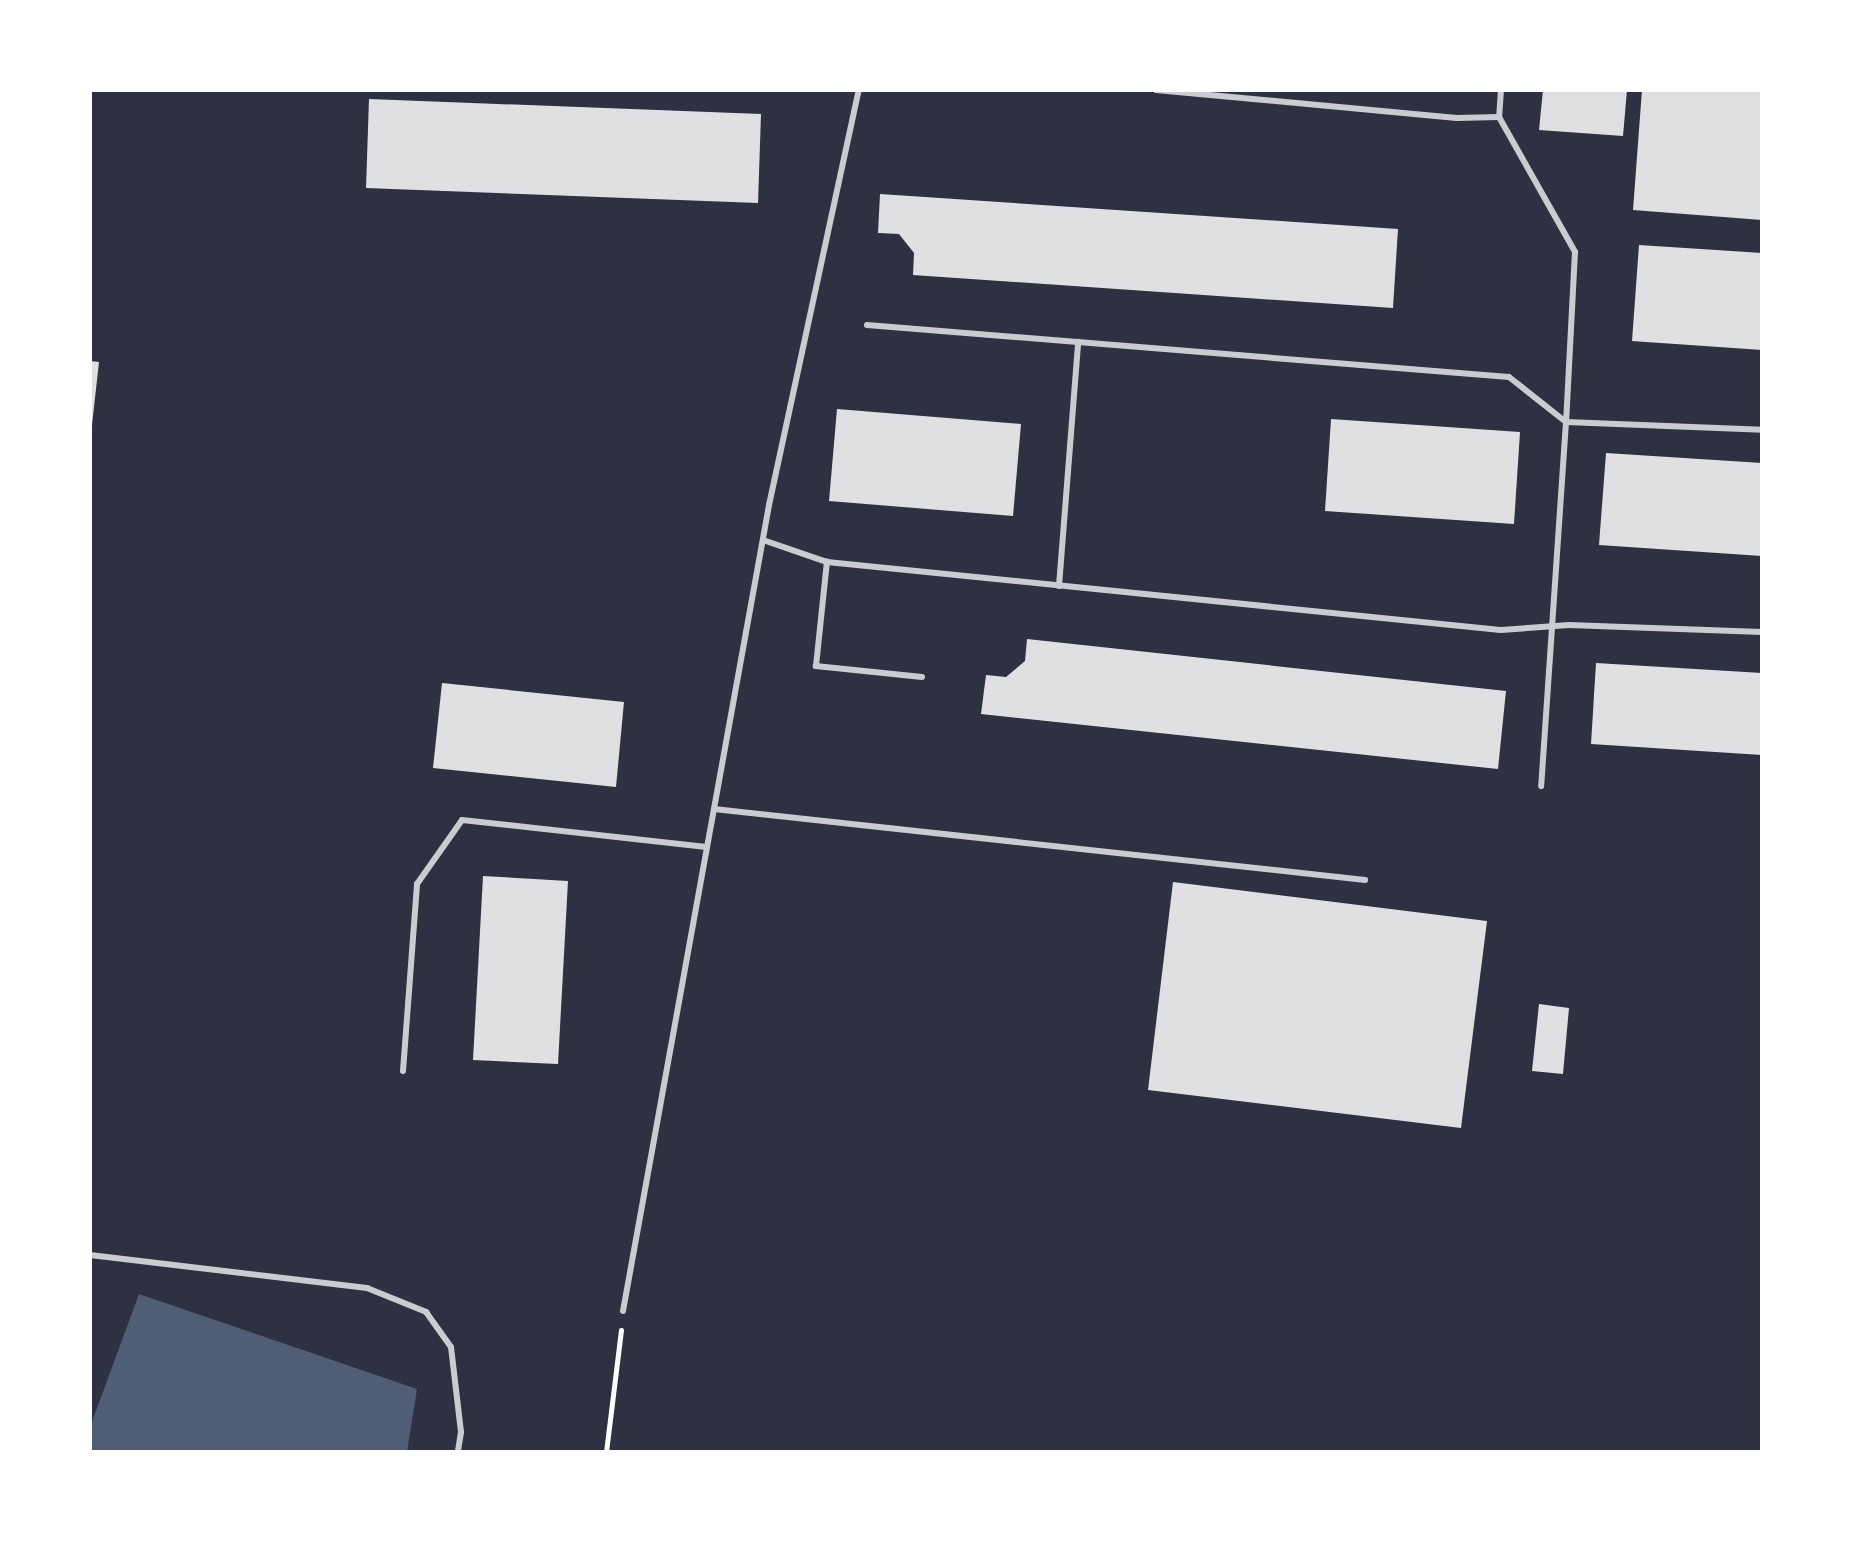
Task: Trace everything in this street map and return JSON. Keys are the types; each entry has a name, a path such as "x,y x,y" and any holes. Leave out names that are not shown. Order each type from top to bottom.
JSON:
{"lane":[{"path":"623,1311 763,540 859,90"},
{"path":"1156,90 1457,118 1499,117"},
{"path":"1501,90 1499,117 1575,252 1541,786"},
{"path":"867,325 1509,377 1566,422 1762,430"},
{"path":"1059,586 1078,342"},
{"path":"763,540 827,562 1501,630 1552,626 1762,632"},
{"path":"827,562 816,666 922,677"},
{"path":"714,809 1365,880"},
{"path":"403,1071 417,884 462,820 707,847"},
{"path":"90,1255 367,1288 426,1312 451,1347 461,1432 458,1452"}],"path":[{"path":"606,1452 623,1311"}],"water":[{"path":"139,1294 417,1389 407,1452 90,1452 90,1427"}],"building":[{"path":"1543,90 1627,90 1623,136 1539,130"},
{"path":"1642,90 1762,90 1762,220 1633,210"},
{"path":"369,99 761,114 758,203 366,188"},
{"path":"880,194 1398,229 1393,308 913,275 914,253 899,234 878,233"},
{"path":"1639,245 1762,253 1762,350 1632,341"},
{"path":"90,361 99,362 92,425 90,425"},
{"path":"837,409 1021,424 1013,516 829,501"},
{"path":"1331,419 1520,432 1514,524 1325,511"},
{"path":"1606,453 1762,463 1762,556 1599,545"},
{"path":"1027,639 1506,691 1498,769 981,714 986,675 1006,677 1025,661"},
{"path":"1596,663 1762,673 1762,755 1591,744"},
{"path":"442,683 624,702 616,787 433,768"},
{"path":"483,876 568,881 558,1064 473,1060"},
{"path":"1173,882 1487,921 1461,1128 1148,1090"},
{"path":"1539,1004 1569,1008 1563,1074 1532,1071"}]}
